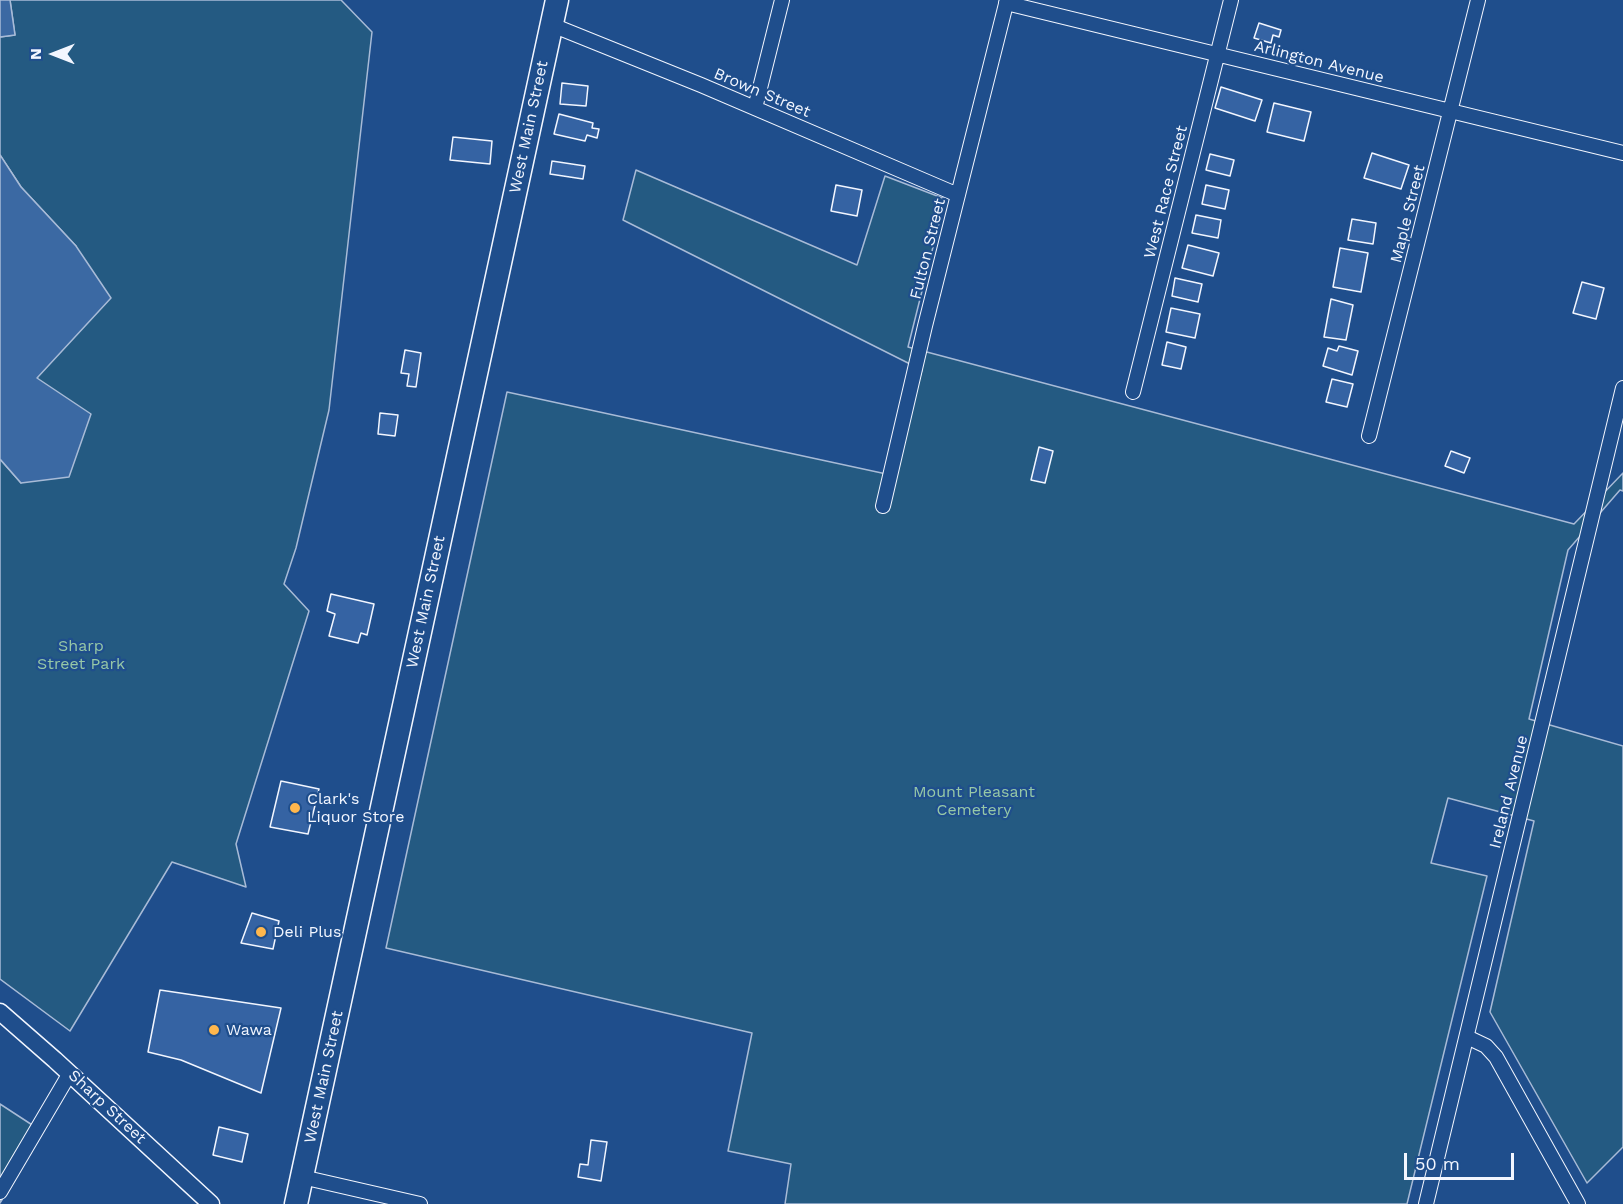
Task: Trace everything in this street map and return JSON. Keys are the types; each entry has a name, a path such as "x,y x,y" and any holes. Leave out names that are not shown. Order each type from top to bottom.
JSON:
{"highway":[{"name":"West Main Street","path":"296,1204 557,0"}],"street":[{"path":"755,108 782,0"},
{"name":"West Race Street","path":"1133,392 1231,0"},
{"name":"Maple Street","path":"1369,436 1478,0"},
{"name":"Arlington Avenue","path":"1007,2 1623,153"},
{"name":"Fulton Street","path":"883,506 925,326 1007,2"},
{"name":"Brown Street","path":"552,25 755,108 958,195"},
{"name":"Ireland Avenue","path":"1426,1204 1623,388"},
{"name":"Sharp Street","path":"0,1012 70,1073 211,1204"},
{"path":"1467,1037 1486,1046 1496,1057 1578,1204"},
{"path":"0,1192 70,1073"},
{"path":"302,1177 420,1204"}],"green space":[{"name":"Sharp Street Park","path":"10,0 341,0 372,32 329,410 296,548 284,584 309,611 236,844 246,887 172,862 70,1031 0,979 0,459 21,483 37,379 76,246 21,187 0,155 0,37 15,35"},
{"name":"Mount Pleasant Cemetery","path":"636,170 857,265 885,176 945,199 908,347 1574,524 1623,473 1623,491 1620,490 1568,550 1529,719 1623,746 1623,1147 1587,1183 1490,1012 1534,821 1448,798 1431,863 1487,876 1407,1204 785,1204 791,1164 728,1151 752,1033 386,948 507,392 891,475 922,370 623,220"},
{"path":"0,1104 43,1132 0,1203"}],"shaded area":[{"path":"0,0 10,0 15,35 0,37"},
{"path":"0,155 21,187 76,246 111,298 37,378 91,414 69,477 21,483 0,459"}],"building":[{"path":"1259,23 1281,30 1279,37 1273,35 1271,43 1254,38"},
{"path":"562,83 588,86 586,106 560,104"},
{"path":"1221,87 1262,100 1255,121 1215,108"},
{"path":"1274,103 1311,112 1304,141 1267,132"},
{"path":"559,114 593,123 592,128 599,129 597,138 587,135 585,141 554,134"},
{"path":"453,137 492,141 490,164 450,160"},
{"path":"1372,153 1409,165 1401,189 1364,178"},
{"path":"1210,154 1234,160 1230,176 1206,170"},
{"path":"552,161 585,166 583,179 550,174"},
{"path":"836,185 862,190 857,216 831,211"},
{"path":"1206,185 1229,190 1225,209 1202,204"},
{"path":"1196,215 1221,220 1218,238 1192,233"},
{"path":"1352,219 1376,223 1373,244 1348,240"},
{"path":"1188,245 1219,253 1213,276 1182,268"},
{"path":"1340,248 1368,253 1361,292 1333,287"},
{"path":"1175,278 1202,284 1198,302 1172,296"},
{"path":"1582,282 1604,288 1596,319 1573,313"},
{"path":"1331,299 1353,305 1346,340 1324,337"},
{"path":"1171,308 1200,314 1195,338 1166,332"},
{"path":"1167,342 1186,347 1181,369 1162,365"},
{"path":"1339,346 1358,351 1352,375 1323,366 1328,348 1337,351"},
{"path":"405,350 421,353 416,387 407,386 409,374 401,373"},
{"path":"1332,379 1353,384 1347,407 1326,402"},
{"path":"380,413 398,415 395,436 378,434"},
{"path":"1039,447 1053,451 1045,483 1031,480"},
{"path":"1451,451 1470,458 1464,473 1445,466"},
{"path":"331,594 374,604 367,635 361,633 358,643 329,636 335,614 327,611"},
{"name":"Clark's Liquor Store","path":"281,781 319,789 308,834 270,827"},
{"name":"Deli Plus","path":"252,913 279,921 273,949 241,943"},
{"name":"Wawa","path":"160,990 281,1008 261,1093 181,1060 148,1052"},
{"path":"219,1127 248,1134 242,1162 213,1155"},
{"path":"591,1140 607,1142 601,1181 578,1177 580,1164 588,1165"}],"place":[{"name":"Clark's Liquor Store","path":"295,808"},
{"name":"Deli Plus","path":"261,932"},
{"name":"Wawa","path":"214,1030"}]}
